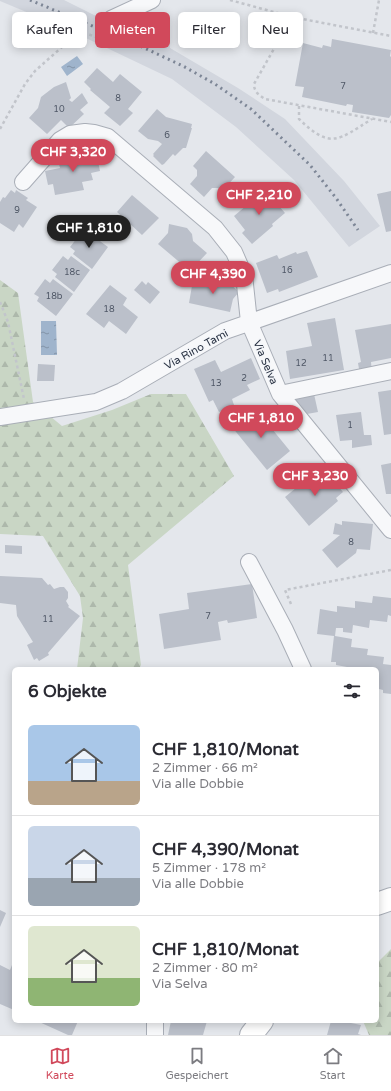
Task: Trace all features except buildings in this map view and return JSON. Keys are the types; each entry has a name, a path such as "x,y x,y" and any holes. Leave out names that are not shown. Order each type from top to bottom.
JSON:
{"main road":[{"path":"379,903 391,900"},
{"path":"251,1035 260,1023"}],"street":[{"path":"126,12 152,0"},
{"name":"Via Selva","path":"23,182 60,140 70,134 85,132 94,133 108,137 215,228 234,252 244,275 249,322 280,394 391,530"},
{"name":"Via Rino Tami","path":"0,417 96,402 122,390 226,331 391,273"},
{"path":"280,394 391,371"},
{"path":"249,562 303,667"},
{"path":"154,1023 155,1035"}],"path":[{"path":"230,0 274,12"},
{"path":"373,33 379,0"},
{"path":"303,19 391,36"},
{"path":"0,128 25,84 44,61 80,31 95,37"},
{"path":"274,48 254,84 257,94 265,99 391,122"},
{"path":"299,106 299,119 319,136 324,138 334,139 345,136 372,119"},
{"path":"0,302 8,322 27,413"},
{"path":"291,604 285,590 391,570"}],"shaded area":[{"path":"64,0 95,16 95,42 87,39 87,12 26,12 0,1"},
{"path":"107,48 170,48 238,88 285,119 344,181 380,226 349,247 294,180 236,127 172,79"}],"green space":[{"path":"0,280 18,293 33,402 62,426 112,410 151,394 186,394 234,476 128,565 141,665 140,667 77,667 83,618 80,596 43,536 0,534"},
{"path":"391,949 391,1035 369,1035 364,1023 379,1023 379,961"}],"water":[{"path":"77,56 83,64 67,76 61,67"},
{"path":"41,321 56,321 57,355 41,355"}],"railway":[{"path":"30,0 140,46 183,66 215,84 251,109 310,165 336,198 358,230"}]}
